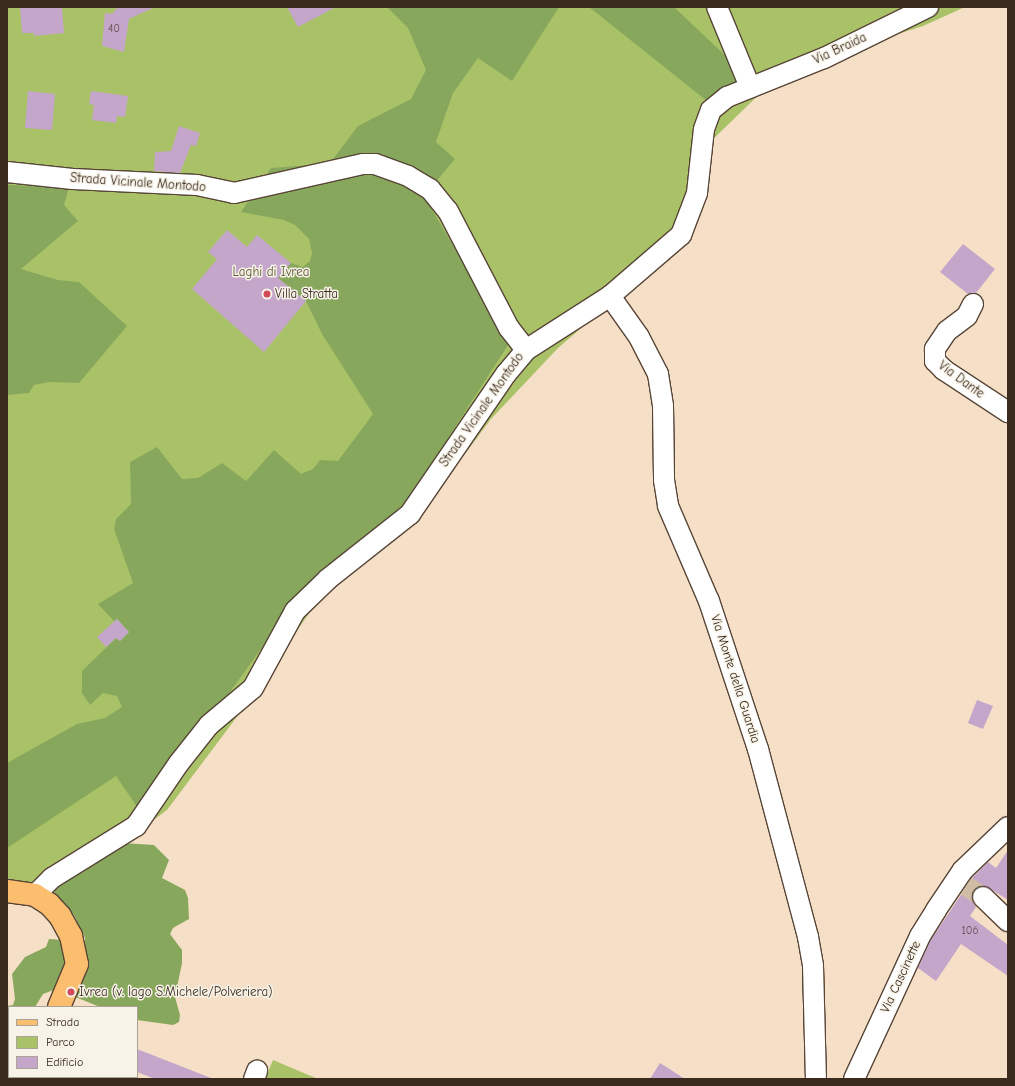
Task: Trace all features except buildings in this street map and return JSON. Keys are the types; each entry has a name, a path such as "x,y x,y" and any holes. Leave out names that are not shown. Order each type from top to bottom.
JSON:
{"main road":[{"path":"7,891 34,895 49,904 60,916 75,950 77,964 59,1006"}],"street":[{"path":"718,7 750,87"},
{"name":"Via Braida","path":"526,350 610,296 681,235 697,193 704,129 711,110 727,97 824,58 928,7"},
{"name":"Strada Vicinale Montodo","path":"7,172 73,179 197,185 234,193 363,164 376,164 408,176 430,189 448,211 509,328 526,350 506,374 410,514 328,579 295,611 253,688 209,725 179,763 136,826 52,878 34,895"},
{"name":"Via Monte della Guardia","path":"610,296 639,337 658,374 663,406 664,480 668,506 709,601 758,749 808,937 813,966 816,1079"},
{"name":"Via Dante","path":"973,304 967,316 948,331 935,349 935,361 944,370 1008,412"},
{"name":"Via Cascinette","path":"854,1079 920,936 961,883 1008,827"},
{"path":"983,897 1008,922"}],"green space":[{"name":"Laghi di Ivrea","path":"7,7 965,7 923,26 848,50 774,80 709,143 684,231 642,276 558,348 491,419 420,514 314,606 248,702 167,810 72,880 7,895"},
{"path":"387,7 559,7 512,81 478,58 453,93 436,142 455,159 424,196 510,342 408,500 303,591 142,814 116,776 7,848 7,763 77,724 105,718 122,707 117,696 103,693 90,705 82,693 82,671 116,638 120,641 129,632 117,619 114,621 98,604 133,583 114,529 116,519 131,504 130,462 157,447 182,479 198,478 222,463 246,481 274,450 301,474 313,469 320,460 338,461 373,414 322,334 306,301 278,278 291,263 303,267 310,261 312,253 309,239 295,225 284,220 241,212 271,168 323,164 333,159 358,126 411,99 426,70 408,28"},
{"path":"589,7 674,7 730,60 740,83 707,101"},
{"path":"7,185 69,187 64,205 78,221 21,269 58,280 79,282 127,326 79,383 49,382 34,385 29,393 7,395"},
{"path":"122,843 154,845 169,860 162,878 185,890 188,898 189,919 173,928 170,934 182,950 182,963 175,997 180,1015 179,1022 173,1025 138,1020 138,1006 98,1006 73,996 85,965 85,938 74,915 56,898 53,887"},
{"path":"49,939 64,940 66,960 59,988 43,994 36,1006 8,1006 7,1020 7,1006 13,1005 15,999 12,974 25,957 46,947"},
{"path":"273,1060 318,1079 265,1079"}],"tunnel":[{"path":"966,886 983,897"}],"place":[{"name":"Villa Stratta","path":"267,294"},
{"name":"Ivrea (v. lago S.Michele/Polveriera)","path":"71,992"}]}
